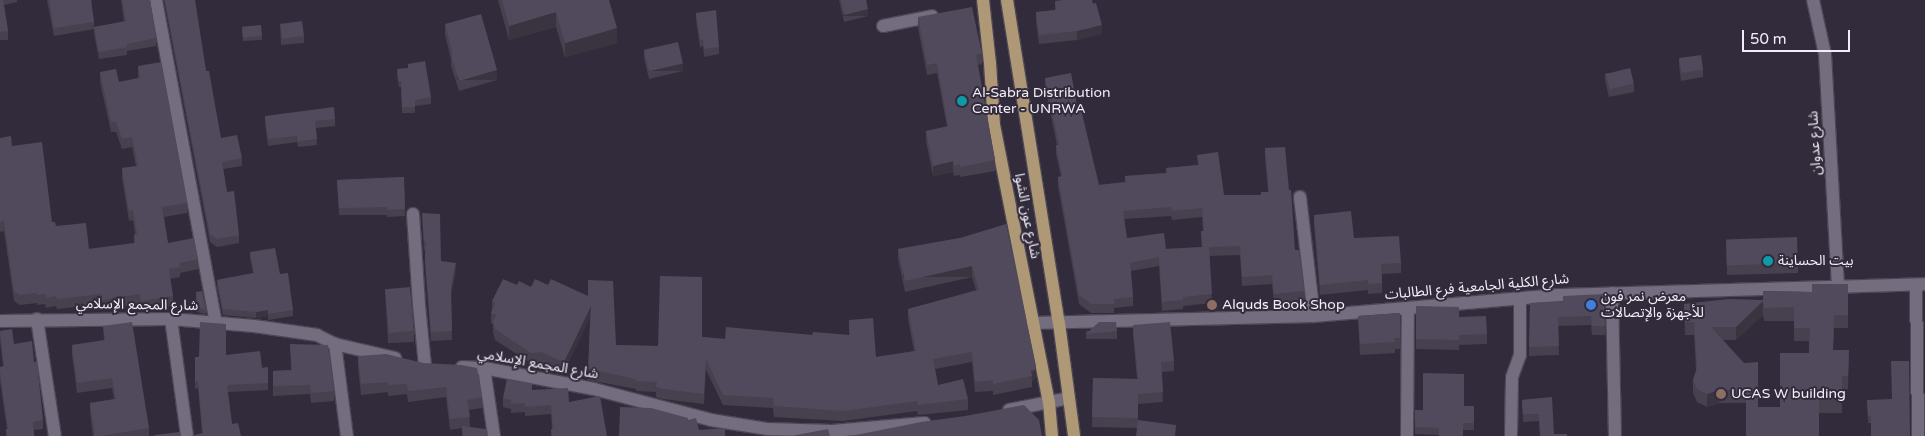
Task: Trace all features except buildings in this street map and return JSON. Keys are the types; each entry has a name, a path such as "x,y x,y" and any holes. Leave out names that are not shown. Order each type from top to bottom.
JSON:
{"main road":[{"name":"شارع عون الشوا","path":"1007,0 1059,323 1074,436"},
{"name":"شارع عون الشوا","path":"980,4 990,63 994,124 1049,402 1052,436"}],"street":[{"path":"156,0 216,323"},
{"name":"شارع عدوان","path":"1813,0 1825,54 1838,286"},
{"path":"884,26 947,13"},
{"path":"1300,197 1314,316"},
{"path":"413,214 435,366"},
{"path":"1918,436 1920,284"},
{"name":"شارع الكلية الجامعية فرع الطالبات","path":"1032,323 1314,316 1559,295 1920,284"},
{"path":"1612,293 1615,436"},
{"path":"1511,436 1512,377 1520,355 1520,299"},
{"path":"1408,308 1408,436"},
{"name":"شارع المجمع الإسلامي","path":"0,319 171,319 317,335 336,344 435,366 484,368 594,388 712,420 768,429 832,431 934,422"},
{"path":"37,319 54,436"},
{"path":"171,319 187,436"},
{"path":"336,344 347,436"},
{"path":"484,368 494,436"},
{"path":"992,413 1069,398"}],"place":[{"name":"Al-Sabra Distribution Center - UNRWA","path":"962,101"},
{"name":"بيت الحساينة","path":"1768,261"},
{"name":"Alquds Book Shop","path":"1212,305"},
{"name":"معرض نمر فون للأجهزة والإتصالات","path":"1591,305"},
{"name":"UCAS W building","path":"1721,394"}]}
